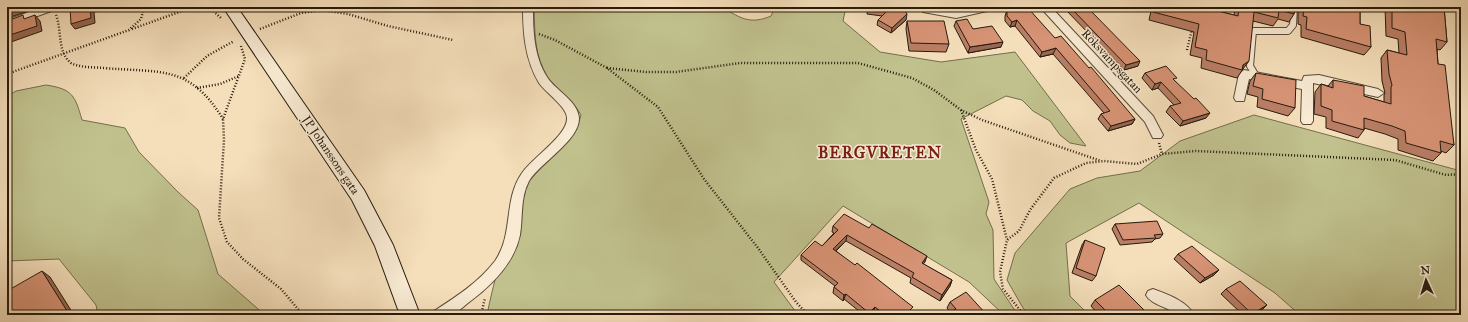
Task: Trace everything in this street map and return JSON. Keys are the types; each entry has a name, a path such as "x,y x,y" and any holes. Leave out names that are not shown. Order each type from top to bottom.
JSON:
{"street":[{"path":"7,24 52,7"},
{"path":"439,315 478,287 502,260 511,243 518,188 532,167 568,133 573,124 573,116 569,108 549,88 538,71 531,50 528,30 528,7"},
{"path":"926,10 956,15 992,7"},
{"name":"Röksvampsgatan","path":"1045,7 1149,119 1157,135"},
{"name":"JP Johanssons gata","path":"227,14 358,196 384,246 410,315"},
{"path":"1240,98 1244,74 1309,86"},
{"path":"1307,121 1308,79 1378,93"},
{"path":"1153,295 1177,306 1187,315"}],"lane":[{"path":"1256,76 1250,66 1253,31 1288,31 1293,25 1294,7"}],"path":[{"path":"52,7 60,23 63,54 69,63 82,66 155,72 184,78 212,102 223,119"},
{"path":"129,30 140,19 144,7"},
{"path":"7,74 193,7"},
{"path":"209,7 227,14"},
{"path":"1213,7 1223,14"},
{"path":"1457,7 1461,36"},
{"path":"260,29 301,13 322,10 348,14 388,26 453,40"},
{"path":"1187,50 1192,29"},
{"path":"528,30 555,40 607,68 658,107 704,179 758,248 796,302 808,315"},
{"path":"236,37 245,59 223,119 224,140 219,218 227,242 243,259 281,289 303,315"},
{"path":"184,78 197,62 214,49 234,41"},
{"path":"607,68 646,72 676,72 740,63 858,63 912,78 934,90 961,110 982,120 1104,161"},
{"path":"197,88 220,84 239,76"},
{"path":"961,110 976,150 992,179 999,202 1007,240 1000,272 1003,289 1024,315"},
{"path":"1007,240 1019,231 1030,210 1054,178 1086,163 1104,161 1137,164 1162,154 1196,151 1395,160 1446,175 1461,174"}],"green space":[{"path":"534,7 722,7 745,19 757,20 771,16 775,7 846,7 843,21 880,52 941,62 1015,52 1086,146 1070,143 1060,135 1050,121 1033,111 1022,100 1006,96 961,119 989,202 986,214 993,230 994,279 1018,315 1004,315 969,282 843,206 774,282 798,315 487,315 498,269 523,189 537,170 571,136 581,115 571,102 553,87 542,68 537,48"},
{"path":"46,85 62,89 72,95 75,99 82,120 125,128 139,152 198,210 218,274 265,315 98,315 96,305 59,259 7,261 7,96 16,91"},
{"path":"1254,115 1461,171 1461,315 1300,315 1275,293 1139,203 1066,243 1070,296 1089,315 1029,315 1023,308 1007,280 1015,253 1070,189 1097,178 1140,171 1180,141"}],"building":[{"path":"7,7 18,7 7,11"},
{"path":"70,7 90,7 91,18 71,24"},
{"path":"868,7 903,7 907,14 892,28 878,20 887,11"},
{"path":"1027,7 1055,38 1061,36 1089,68 1091,67 1135,119 1111,126 1101,114 1110,111 1056,48 1042,52 1017,20 1012,22 1007,16 1007,10"},
{"path":"1070,7 1087,7 1140,61 1126,65"},
{"path":"1154,7 1202,7 1238,16 1239,7 1295,7 1294,14 1279,10 1278,18 1254,12 1249,61 1243,65 1242,70 1206,60 1207,50 1195,47 1199,24 1153,12"},
{"path":"1304,7 1360,7 1360,24 1370,26 1371,47 1306,29 1307,17 1303,16"},
{"path":"1392,7 1444,7 1447,42 1436,39 1438,64 1445,65 1454,145 1440,141 1441,153 1406,143 1405,131 1392,126 1364,118 1364,130 1332,121 1332,110 1321,106 1321,84 1333,88 1333,80 1364,86 1364,96 1391,104 1392,85 1389,74 1387,50 1407,55 1405,32 1392,28"},
{"path":"23,15 24,19 35,15 37,26 7,36 7,21"},
{"path":"967,19 973,29 992,26 1003,42 970,47 956,21"},
{"path":"907,21 944,21 949,44 911,43"},
{"path":"1166,66 1177,78 1173,79 1194,99 1196,98 1210,113 1183,121 1170,106 1181,103 1161,82 1155,84 1145,73"},
{"path":"1256,73 1296,80 1295,108 1262,99 1263,89 1253,86"},
{"path":"844,214 869,228 872,224 927,256 922,263 952,280 942,295 912,277 914,273 847,235 833,249 855,265 857,263 913,307 910,310 916,315 885,315 875,307 869,313 846,294 844,295 834,287 838,283 801,255 815,241 822,246 838,230 833,226"},
{"path":"1157,221 1163,234 1154,235 1156,238 1123,240 1115,224"},
{"path":"1085,240 1105,248 1096,276 1076,268"},
{"path":"1192,246 1219,270 1205,278 1178,254"},
{"path":"42,271 69,315 14,315 7,304 7,291"},
{"path":"1240,281 1267,305 1252,314 1226,289"},
{"path":"1119,285 1149,315 1121,315 1117,311 1110,315 1095,300"},
{"path":"966,292 987,315 953,315 950,312 956,309 950,302"}],"district":[{"name":"BERGVRETEN","path":"880,152"}]}
